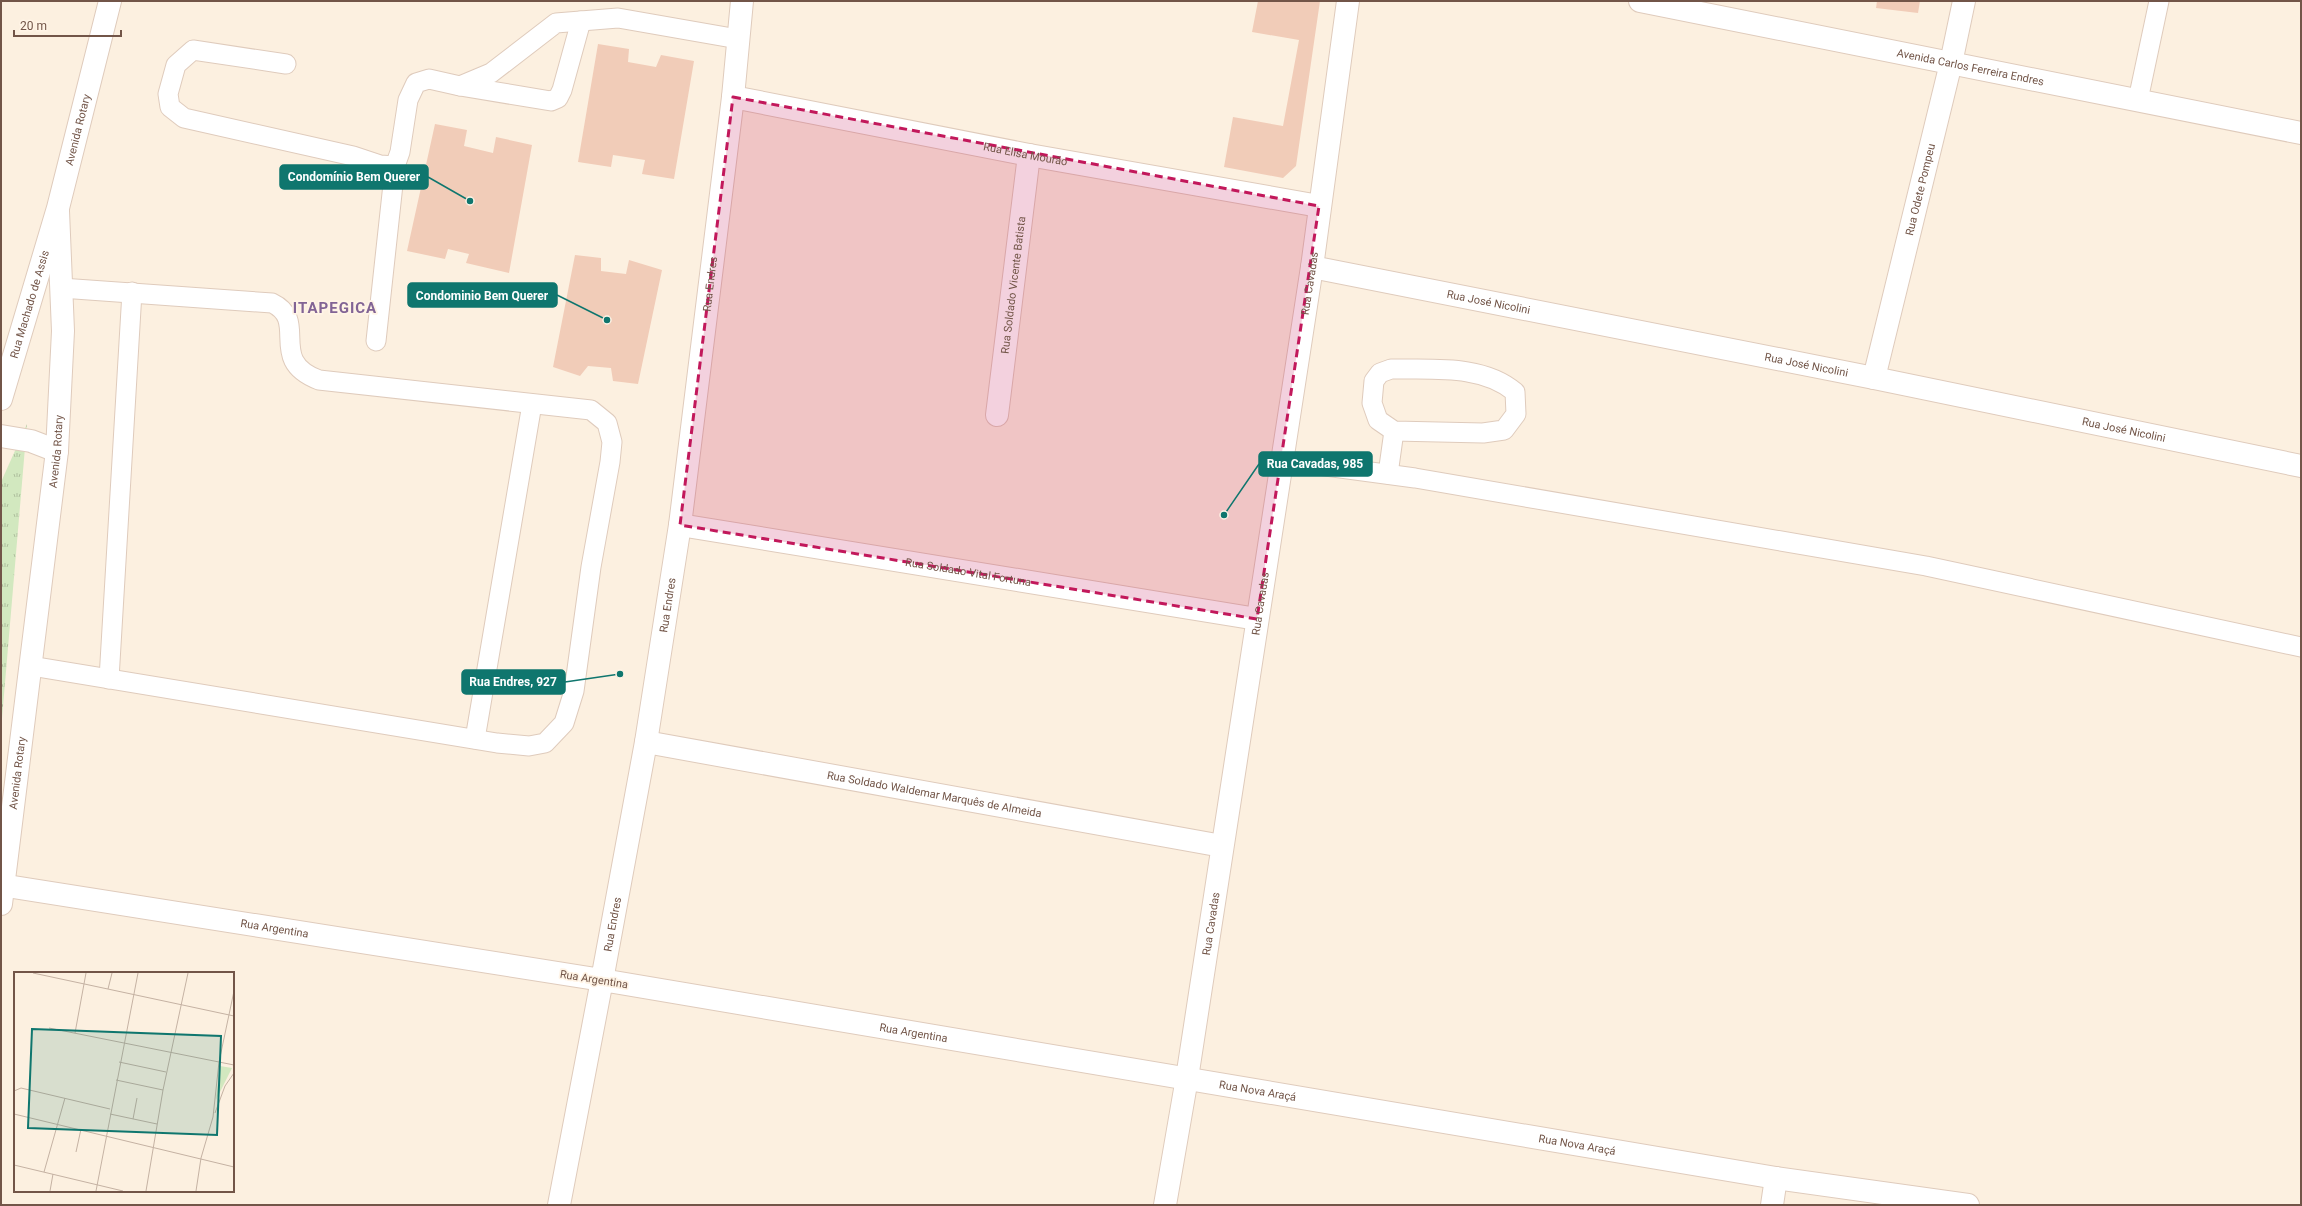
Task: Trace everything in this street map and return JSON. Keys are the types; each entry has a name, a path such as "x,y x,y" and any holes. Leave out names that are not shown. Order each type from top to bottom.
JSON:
{"street":[{"name":"Avenida Rotary","path":"2,892 57,451 62,331 58,208 110,1"},
{"name":"Rua Endres","path":"559,1205 646,742 680,525 733,97 742,1"},
{"name":"Rua Cavadas","path":"1165,1205 1187,1078 1312,266 1348,1"},
{"name":"Rua Odete Pompeu","path":"1874,378 1952,62 1964,1"},
{"name":"Avenida Carlos Ferreira Endres","path":"1652,2 2301,133"},
{"name":"Rua Elisa Mourão","path":"733,97 1029,155 1319,206"},
{"name":"Rua Soldado Vicente Batista","path":"997,415 1029,155"},
{"name":"Rua Machado de Assis","path":"1,400 58,208"},
{"name":"Rua José Nicolini","path":"1312,266 1874,378 2301,466"},
{"path":"1,436 31,441 57,451"},
{"name":"Rua Soldado Vital Fortuna","path":"680,525 1257,619"},
{"name":"Rua Soldado Waldemar Marquês de Almeida","path":"646,742 1222,846"},
{"name":"Rua Argentina","path":"2,892 602,980 1187,1078"},
{"name":"Rua Nova Araçá","path":"1187,1078 1776,1178 1968,1205"},
{"path":"1772,1205 1776,1178"}],"lane":[{"path":"2138,100 2159,1"},
{"path":"460,86 491,73 556,23 618,18 738,39"},
{"path":"376,341 395,166 400,152 408,100 416,84 429,79 460,86 551,101 558,98 562,90 581,21"},
{"path":"286,64 193,50 176,65 168,94 170,107 184,118 353,156 380,166 395,166"},
{"path":"31,666 475,739 529,746 545,743 564,723 574,691 591,566 610,462 612,442 607,424 592,410 319,380 304,375 294,363 289,346 288,319 282,308 272,303 61,288"},
{"path":"109,679 132,292"},
{"path":"1390,369 1465,370 1503,382 1515,392 1516,414 1504,430 1483,433 1394,431 1378,420 1372,403 1374,381 1380,373 1390,369"},
{"path":"475,739 532,404"},
{"path":"1388,474 1394,431"},
{"path":"1282,460 1388,474 1926,566 2301,647"}],"highlighted area":[{"path":"733,97 1319,206 1257,619 680,525"}],"green space":[{"path":"27,424 1,730 1,482"}],"building":[{"path":"1258,1 1320,1 1296,166 1283,178 1224,167 1233,117 1283,126 1299,40 1252,32"},
{"path":"1877,1 1920,1 1918,13 1876,8"},
{"path":"598,44 629,49 628,62 656,67 661,55 694,61 674,179 642,174 645,160 613,155 611,167 578,162"},
{"path":"435,124 467,130 464,146 493,153 496,137 532,145 509,273 466,263 469,254 448,249 445,259 407,251"},
{"path":"575,255 601,258 601,271 626,274 629,260 662,270 638,384 613,381 611,368 588,366 580,376 553,367"}],"place":[{"name":"Condomínio Bem Querer","path":"470,201"},
{"name":"Condominio Bem Querer","path":"607,320"},
{"name":"Rua Cavadas, 985","path":"1224,515"},
{"name":"Rua Endres, 927","path":"620,674"}],"district":[{"name":"ITAPEGICA","path":"335,308"}]}
